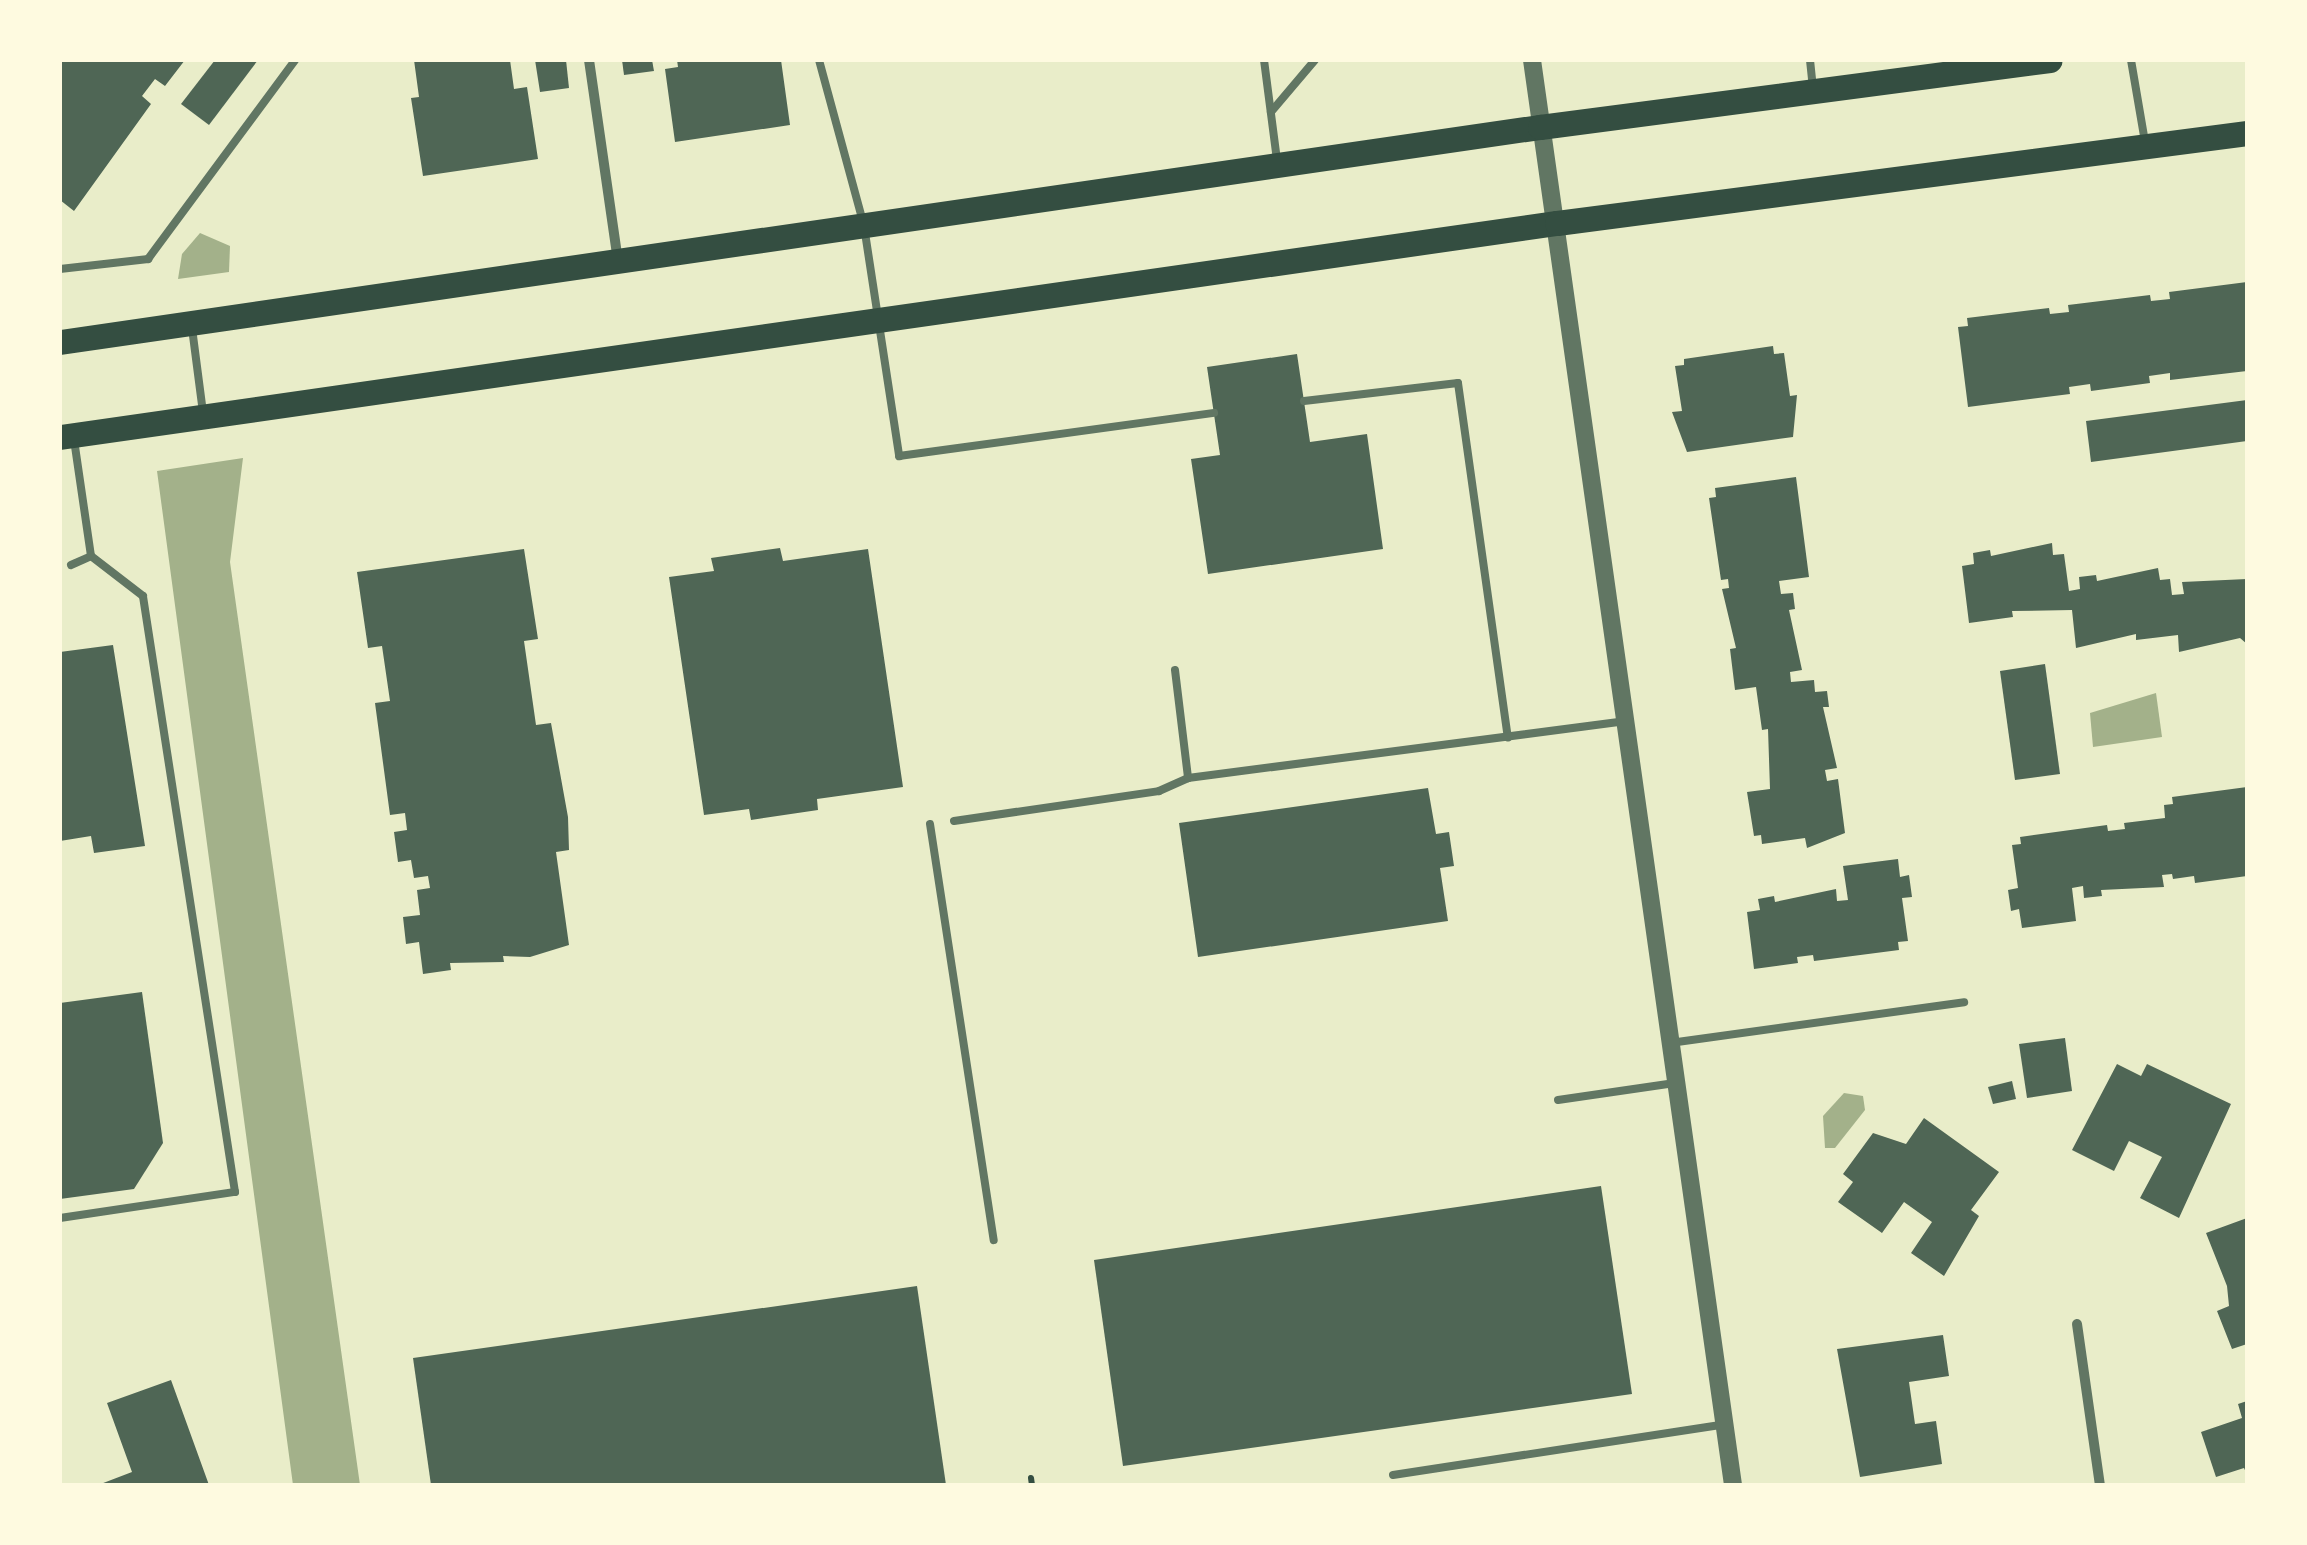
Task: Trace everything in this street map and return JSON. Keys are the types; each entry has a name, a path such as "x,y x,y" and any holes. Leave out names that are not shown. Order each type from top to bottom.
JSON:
{"main road":[{"path":"60,342 1540,126 2050,60"},
{"path":"66,436 1557,223 2247,133"}],"street":[{"path":"589,60 618,262"},
{"path":"1532,60 1733,1485"},
{"path":"2077,1324 2100,1485"}],"lane":[{"path":"60,269 148,258 295,60"},
{"path":"818,60 864,226 899,456 1214,413"},
{"path":"1264,60 1278,166"},
{"path":"1271,112 1314,60"},
{"path":"1810,60 1814,91"},
{"path":"2132,60 2146,146"},
{"path":"192,323 203,417"},
{"path":"1304,402 1458,383 1508,737"},
{"path":"60,1218 234,1192 143,596 91,556 66,436"},
{"path":"71,565 91,556"},
{"path":"1174,670 1188,778"},
{"path":"954,821 1159,791 1188,778 1627,722"},
{"path":"930,824 994,1240"},
{"path":"1670,1043 1964,1002"},
{"path":"1558,1100 1676,1083"},
{"path":"1393,1475 1724,1424"}],"shaded area":[{"path":"200,233 230,246 229,272 178,279 182,254"},
{"path":"243,458 230,562 360,1485 293,1485 157,471"},
{"path":"2156,693 2162,737 2093,747 2090,713"},
{"path":"1844,1093 1863,1096 1865,1110 1835,1148 1825,1148 1823,1116"}],"building":[{"path":"60,60 185,60 165,86 155,79 142,96 151,104 74,211 60,200"},
{"path":"215,60 258,60 209,125 181,104"},
{"path":"414,60 510,60 514,89 527,87 538,159 423,176 411,98 419,97"},
{"path":"535,60 566,60 569,88 540,92"},
{"path":"622,60 652,60 654,71 624,75"},
{"path":"677,60 781,60 790,125 675,142 665,69 678,67"},
{"path":"2247,282 2247,371 2170,380 2170,373 2149,376 2150,383 2091,391 2090,384 2069,387 2070,394 1968,407 1958,327 1968,326 1967,318 2049,308 2050,314 2069,312 2068,305 2150,295 2151,301 2170,299 2169,292"},
{"path":"1773,346 1774,354 1784,353 1790,396 1797,395 1793,437 1687,452 1672,412 1682,411 1675,366 1684,365 1684,359"},
{"path":"1297,354 1310,442 1367,434 1383,549 1208,574 1191,459 1220,455 1207,367"},
{"path":"2247,400 2247,441 2091,462 2086,421"},
{"path":"1796,477 1809,577 1779,581 1781,594 1793,593 1795,609 1789,610 1802,670 1790,672 1791,682 1814,680 1815,692 1827,691 1829,707 1823,707 1837,768 1825,770 1827,781 1838,779 1845,833 1807,848 1805,838 1762,844 1761,835 1754,836 1747,792 1770,789 1768,729 1762,730 1756,687 1735,690 1730,649 1736,648 1722,589 1729,588 1728,579 1721,580 1709,498 1716,497 1715,488"},
{"path":"2052,543 2053,555 2064,554 2069,591 2080,589 2079,577 2096,575 2097,581 2158,568 2160,580 2170,579 2172,595 2184,594 2182,582 2247,579 2247,644 2240,638 2179,652 2178,635 2136,640 2136,634 2076,648 2072,610 2012,611 2013,617 1969,623 1962,566 1974,564 1973,553 1990,550 1991,556"},
{"path":"780,548 783,561 868,549 903,787 817,799 818,810 751,820 749,809 704,815 669,577 714,571 711,558"},
{"path":"524,549 538,639 524,641 536,725 551,723 568,817 569,850 556,852 569,945 530,957 503,956 504,962 450,963 451,970 423,974 419,942 406,944 403,917 420,915 417,890 430,888 428,876 414,878 411,860 398,862 394,832 407,830 405,813 390,815 375,703 390,701 382,646 368,648 357,572"},
{"path":"113,645 145,846 94,853 91,836 60,841 60,652"},
{"path":"2045,664 2060,774 2015,780 2000,671"},
{"path":"2247,787 2247,876 2195,883 2194,876 2173,879 2172,874 2162,875 2164,887 2101,890 2102,896 2084,898 2083,886 2072,888 2076,921 2022,928 2019,909 2011,911 2008,890 2018,888 2012,845 2021,844 2020,837 2107,825 2108,831 2125,829 2124,823 2165,818 2164,805 2173,804 2172,797"},
{"path":"1428,788 1436,834 1449,832 1454,866 1440,868 1448,921 1198,957 1179,823"},
{"path":"1898,859 1900,877 1909,875 1912,897 1902,898 1908,941 1898,942 1899,950 1814,961 1813,955 1797,957 1798,963 1754,969 1747,912 1760,910 1758,899 1774,896 1775,902 1836,889 1837,901 1848,900 1843,866"},
{"path":"142,992 163,1143 134,1189 60,1199 60,1003"},
{"path":"2065,1038 2072,1091 2027,1098 2019,1044"},
{"path":"2117,1064 2141,1076 2147,1064 2231,1104 2179,1218 2140,1198 2162,1157 2129,1141 2114,1171 2072,1150"},
{"path":"2012,1081 2016,1099 1993,1104 1988,1087"},
{"path":"1924,1118 1999,1172 1971,1210 1979,1216 1944,1276 1911,1253 1932,1222 1904,1202 1882,1233 1838,1202 1853,1182 1843,1174 1873,1133 1906,1144"},
{"path":"1601,1186 1632,1394 1123,1466 1094,1260"},
{"path":"2247,1218 2247,1344 2232,1349 2217,1311 2229,1306 2227,1286 2206,1233"},
{"path":"917,1286 946,1485 431,1485 413,1358"},
{"path":"1943,1335 1949,1376 1909,1382 1915,1424 1936,1421 1942,1464 1860,1477 1837,1349"},
{"path":"171,1380 209,1485 98,1485 132,1472 107,1403"},
{"path":"2247,1401 2247,1475 2244,1468 2216,1477 2201,1432 2242,1418 2238,1404"}]}
